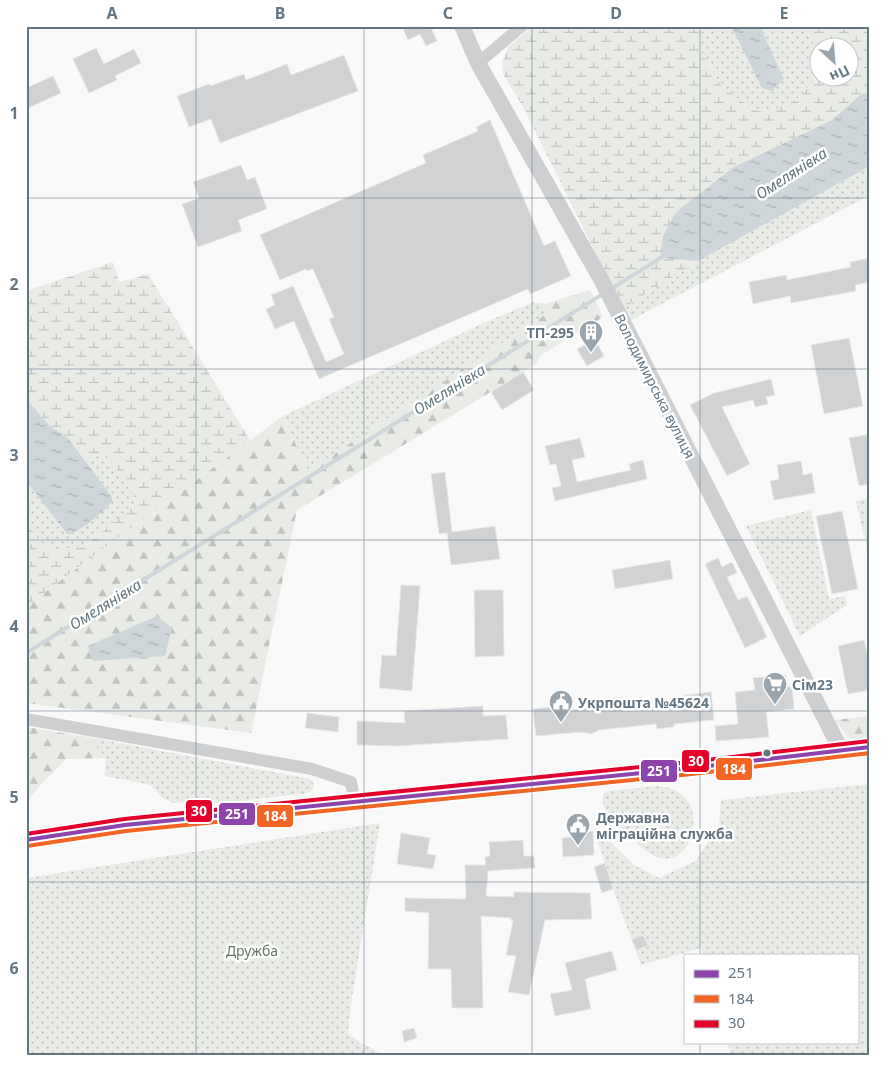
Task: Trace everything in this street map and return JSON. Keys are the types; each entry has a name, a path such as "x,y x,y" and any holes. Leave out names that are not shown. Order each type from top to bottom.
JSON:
{"main road":[{"path":"26,840 135,824 700,767 870,746"}],"street":[{"name":"Володимирська вулиця","path":"462,26 478,64 605,288 841,750"},
{"path":"478,64 522,26"},
{"path":"26,719 312,770 351,782 355,802"}],"green space":[{"path":"533,26 703,26 698,45 719,83 749,108 767,113 796,100 808,87 858,88 858,38 810,38 802,26 870,26 870,91 860,95 832,120 734,167 660,258 698,261 623,308 523,107 503,74 502,62 508,47"},
{"path":"703,26 731,26 784,79 760,26 802,26 810,38 808,38 808,87 796,100 767,113 749,108 719,83 698,45"},
{"path":"870,166 870,195 629,321 623,308 698,261"},
{"path":"113,262 119,282 148,274 250,440 26,606 26,529 31,530 39,541 52,550 84,547 136,501 131,490 111,461 100,455 83,460 68,438 50,426 26,399 26,291"},
{"path":"590,290 603,317 541,355 536,364 297,510 251,733 26,703 26,606 283,416 308,471 548,313 545,304"},
{"path":"534,302 545,304 548,313 308,471 283,416 488,321"},
{"path":"100,455 111,461 131,490 136,501 84,547 52,550 39,541 31,530 26,529 26,481 69,535 112,497 83,460"},
{"path":"870,498 870,561 856,501"},
{"path":"811,510 829,599 845,596 847,605 800,636 746,526"},
{"path":"870,716 870,737 849,739 835,720"},
{"path":"26,727 88,737 106,758 66,759 26,803"},
{"path":"88,737 311,779 314,785 313,790 308,793 220,803 200,800 174,803 162,798 150,785 105,776 106,758"},
{"path":"870,784 870,1055 731,1055 728,1044 858,1044 858,954 704,954 701,948 641,965 613,889 593,825 634,865 659,878 696,861 719,824 721,800"},
{"path":"657,786 675,791 687,800 693,814 693,828 689,842 681,853 670,858 657,857 641,847 609,815 603,802 604,793 609,791"},
{"name":"Дружба","path":"380,823 348,1033 361,1043 385,1055 26,1055 26,878"}],"water":[{"path":"731,26 760,26 784,79 772,91 762,88"},
{"path":"870,91 870,166 698,261 660,258 663,236 676,212 734,167 832,120 860,95"},
{"path":"26,399 50,426 68,438 112,497 112,502 102,512 69,535 26,481"},
{"path":"157,616 172,628 165,656 93,661 88,646"}],"building":[{"path":"402,26 436,26 431,28 437,41 426,46 420,34 408,40"},
{"path":"96,48 104,64 134,49 141,63 115,76 117,80 89,93 73,59"},
{"path":"344,55 358,91 220,143 211,119 189,127 177,96 244,74 246,80 287,64 291,75"},
{"path":"53,76 61,93 26,109 26,88"},
{"path":"490,120 544,246 555,241 571,276 530,294 528,289 319,379 294,321 275,329 266,309 275,305 271,295 293,286 326,362 344,354 329,319 334,317 313,269 307,271 306,269 280,280 260,235 426,163 423,155 478,131 476,127"},
{"path":"241,165 247,180 255,177 267,209 238,220 242,231 198,247 182,204 199,198 193,182"},
{"path":"870,258 870,282 855,285 856,291 791,303 790,296 753,304 749,282 786,275 787,280 851,267 850,262"},
{"path":"849,338 863,406 824,414 811,345"},
{"name":"ТП-295","path":"595,339 604,356 587,366 577,349"},
{"path":"523,372 534,390 502,410 491,392"},
{"path":"771,379 775,395 766,397 768,404 755,407 753,400 722,407 750,464 727,476 690,405 714,393"},
{"path":"870,434 870,484 859,486 849,438"},
{"path":"580,438 585,457 572,460 577,482 631,470 629,464 643,460 647,479 555,501 552,488 561,486 556,464 550,465 545,446"},
{"path":"801,461 803,475 812,473 815,493 774,500 770,481 779,479 777,465"},
{"path":"445,472 452,532 495,526 500,559 451,565 447,533 439,534 431,474"},
{"path":"842,511 858,589 832,594 816,516"},
{"path":"718,558 722,567 732,562 737,573 727,577 738,600 747,596 767,637 745,648 705,564"},
{"path":"670,560 673,579 615,589 612,570"},
{"path":"401,585 420,586 412,691 379,688 382,655 396,656"},
{"path":"474,590 503,590 504,656 475,657"},
{"path":"864,640 870,667 870,690 848,694 838,646"},
{"path":"786,675 786,687 792,686 794,709 766,712 769,737 716,741 715,726 738,724 735,692 755,690 753,678"},
{"path":"711,692 714,720 674,724 674,727 657,729 656,724 599,730 591,734 582,732 536,736 533,709 570,705 571,711 597,702 596,700 623,697 624,711 679,705 678,696"},
{"path":"483,706 483,716 506,715 508,739 397,746 357,745 357,721 405,723 404,711"},
{"path":"307,713 339,717 338,732 305,728"},
{"name":"Державна міграційна служба","path":"593,831 594,855 563,857 562,838 574,837 574,833"},
{"path":"401,833 430,838 427,854 436,855 433,869 397,864"},
{"path":"523,840 524,856 534,856 535,868 488,871 486,896 514,897 514,892 590,893 592,919 545,920 529,995 508,992 516,956 506,955 513,921 511,918 481,916 483,1008 452,1008 451,969 428,969 429,913 405,911 405,898 466,899 465,865 486,865 485,857 490,856 489,842"},
{"path":"605,863 613,889 602,893 594,867"},
{"path":"643,935 648,946 636,950 632,939"},
{"path":"612,951 617,970 585,979 591,1009 555,1016 550,994 572,990 565,963"},
{"path":"414,1028 417,1038 404,1042 402,1031"}],"waterway":[{"name":"Омелянівка","path":"611,289 662,257"},
{"name":"Омелянівка","path":"26,653 603,294"}],"transit line":[{"name":"30","path":"26,834 124,819 690,762 869,741"},
{"name":"251","path":"26,840 125,825 691,768 870,747"},
{"name":"184","path":"27,846 126,831 692,774 870,753"}],"place":[{"name":"ТП-295","path":"591,353"},
{"name":"Сім23","path":"775,705"},
{"name":"Укрпошта №45624","path":"561,723"},
{"name":"Державна міграційна служба","path":"578,846"}]}
